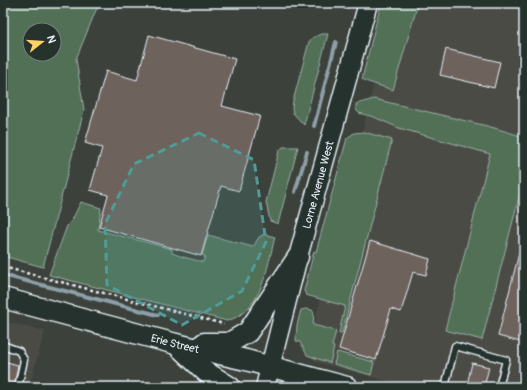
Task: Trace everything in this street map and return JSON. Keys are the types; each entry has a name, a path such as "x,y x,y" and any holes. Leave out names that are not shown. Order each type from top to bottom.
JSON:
{"main road":[{"name":"Lorne Avenue West","path":"265,387 298,256 368,3"},
{"path":"176,344 229,343 248,332 298,256"},
{"name":"Erie Street","path":"3,298 176,344 270,366 347,387"},
{"path":"176,344 206,372 230,387"}],"lane":[{"path":"3,344 19,351 24,360 18,387"},
{"path":"445,387 455,346 506,360 499,387"}],"path":[{"path":"3,267 224,324"}],"highlighted area":[{"path":"199,133 254,160 266,242 242,291 182,325 107,285 105,224 134,164"}],"shaded area":[{"path":"394,3 524,3 524,387 410,387 317,362 307,354"},
{"path":"3,321 45,331 29,387 3,387"}],"green space":[{"path":"3,3 105,3 96,10 76,59 84,110 43,267 3,256"},
{"path":"381,3 418,3 393,90 362,79"},
{"path":"321,34 328,34 304,125 293,113 293,101 309,42 312,38"},
{"path":"374,99 491,127 524,137 524,178 482,340 445,330 490,154 399,128 374,117 359,113 356,110 356,104"},
{"path":"364,132 392,140 342,333 339,333 345,306 306,295 304,291 347,138 354,133"},
{"path":"283,147 298,147 278,224 270,221 266,202 279,151"},
{"path":"81,202 101,208 98,230 172,249 172,253 203,262 205,256 202,255 208,235 253,247 259,237 264,234 275,237 266,275 261,287 248,308 239,316 227,321 49,275 67,226 72,220"},
{"path":"301,310 312,310 314,313 313,325 336,331 330,363 307,355 300,342 296,341 297,325"},
{"path":"337,352 374,362 371,375 334,364"}],"building":[{"path":"149,35 235,59 222,106 260,116 239,191 221,186 201,256 99,227 108,195 90,190 102,148 85,143 106,71 137,80"},
{"path":"446,49 500,62 494,88 440,75"},
{"path":"370,241 430,259 426,275 413,272 401,312 391,309 376,360 339,349"},
{"path":"520,249 524,250 524,343 498,336"},
{"path":"3,361 18,365 14,387 3,387"},
{"path":"472,363 489,367 484,387 467,385"}],"waterway":[{"path":"345,8 347,3"},
{"path":"314,126 336,42"},
{"path":"295,192 307,152"},
{"path":"3,275 158,315"}]}
